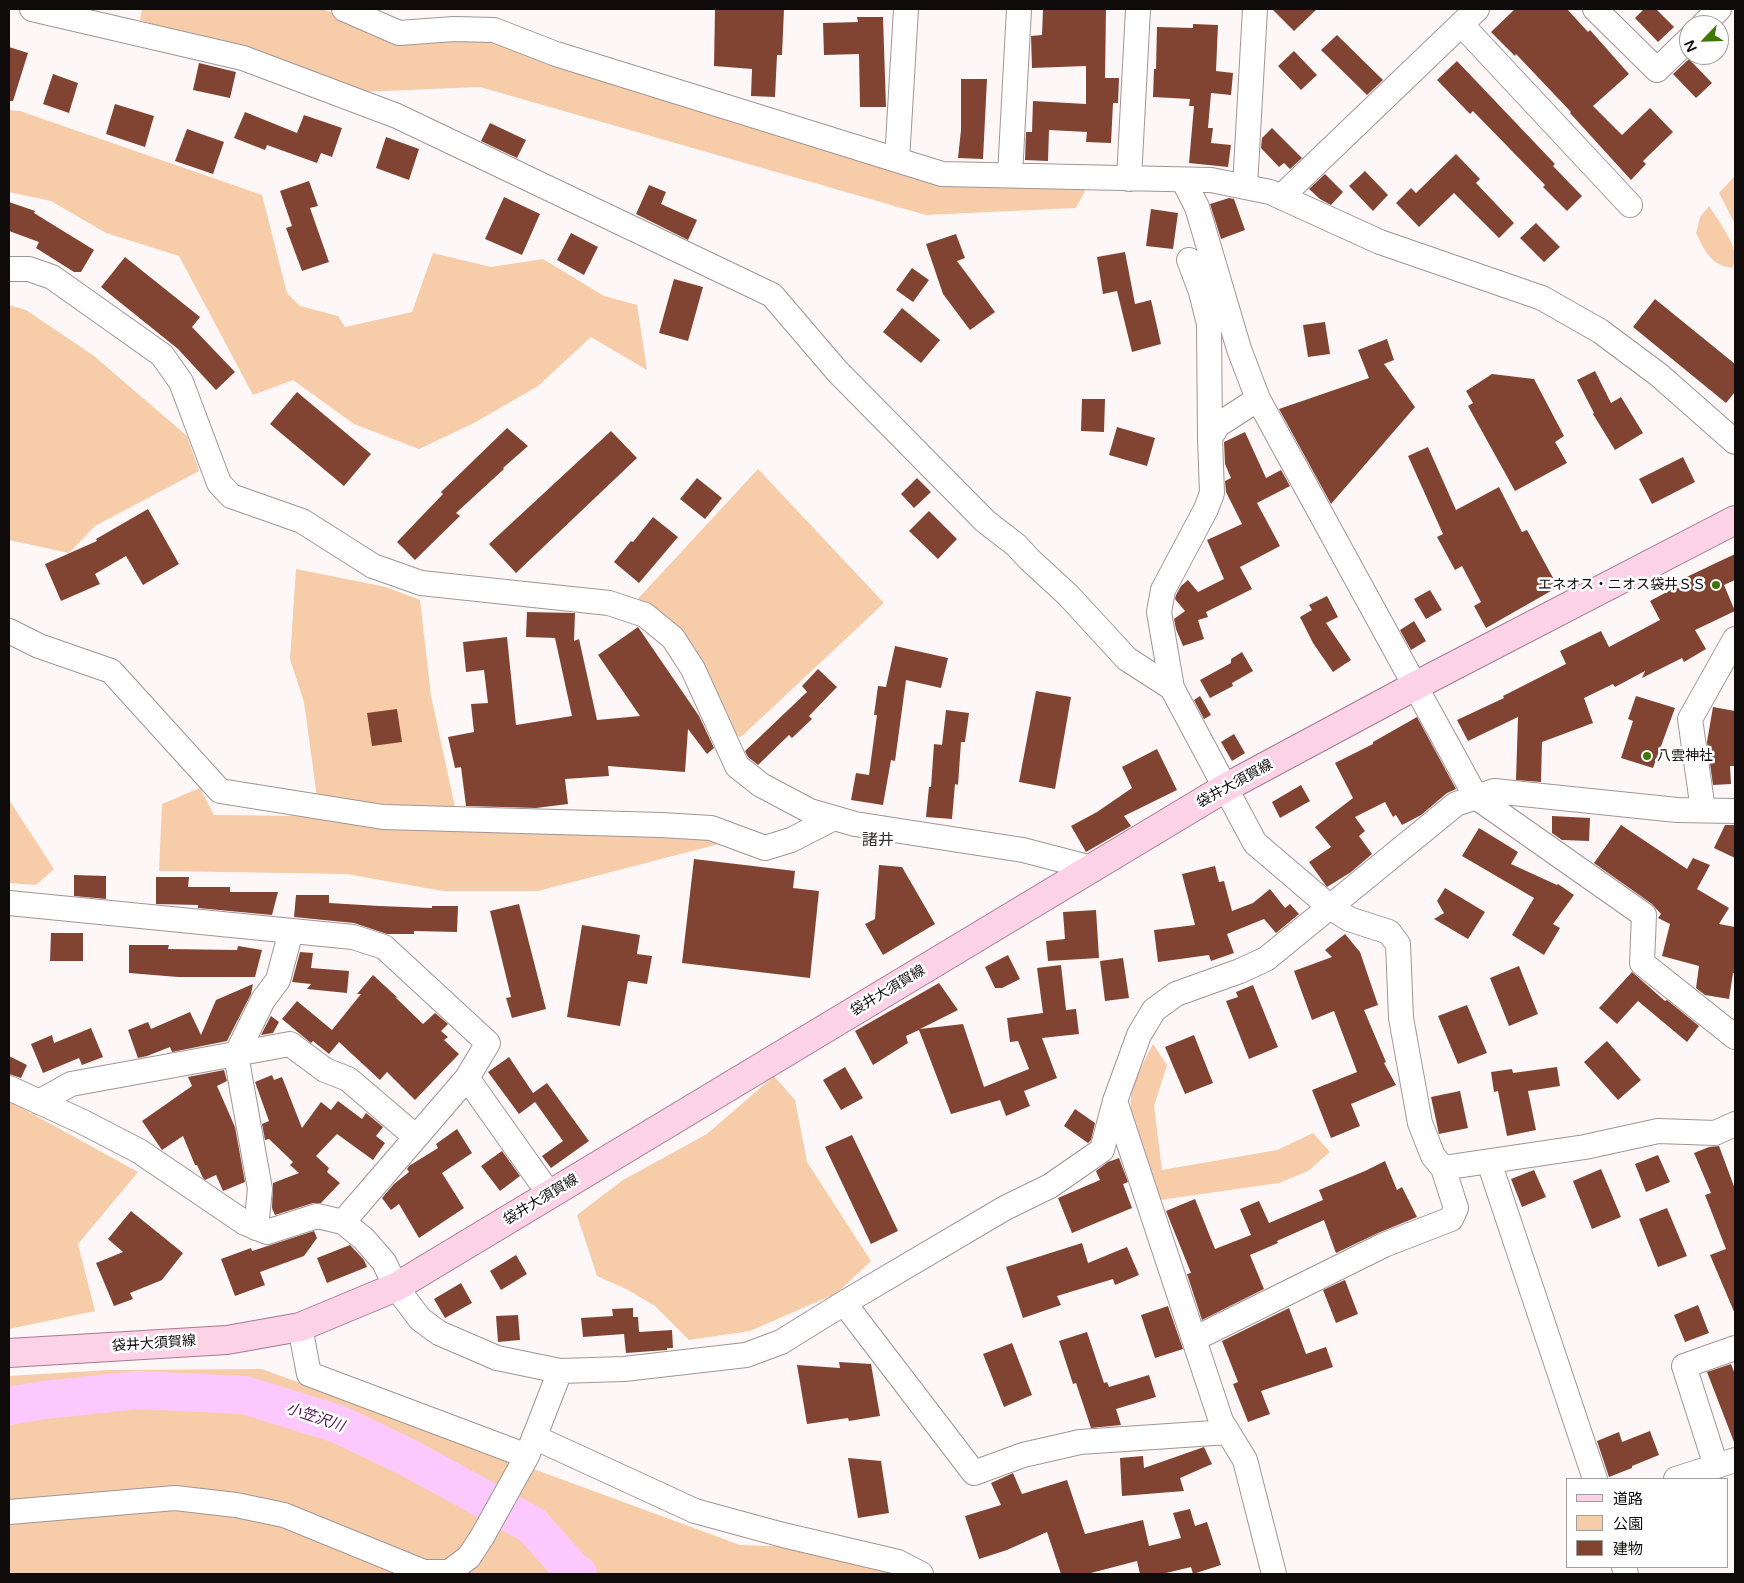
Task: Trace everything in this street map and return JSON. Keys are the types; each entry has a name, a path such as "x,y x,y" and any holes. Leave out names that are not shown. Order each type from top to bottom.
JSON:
{"main road":[{"name":"袋井大須賀線","path":"9,1353 227,1340 300,1327 396,1287 1225,788 1415,686 1735,520"}],"street":[{"path":"32,9 243,58 397,116 772,294 837,371 985,521 1016,545 1068,595 1127,658 1172,688"},
{"path":"344,9 399,34 454,29 494,30 556,54 942,174 1211,180 1270,192 1380,242 1542,298 1607,336 1659,375 1735,442"},
{"path":"897,160 906,9"},
{"path":"1010,176 1019,9"},
{"path":"1129,179 1138,9"},
{"path":"1245,187 1255,9"},
{"path":"1595,9 1657,70 1679,48"},
{"path":"1281,197 1469,17 1630,205"},
{"path":"1183,180 1198,207 1239,349 1258,399 1476,797 1644,915 1642,963 1735,1038"},
{"path":"1189,260 1201,292 1209,324 1212,493 1206,509 1163,590 1159,612 1172,688 1256,843 1330,907 1349,919 1388,932 1398,944 1401,1018 1420,1123 1433,1156 1443,1168 1456,1208 1451,1219 1384,1245 1194,1339"},
{"path":"9,269 29,269 52,277 162,355 181,382 219,483 231,496 302,521 373,566 421,583 609,603 645,615 673,638 693,669 737,766 762,785 810,811 855,824 1023,850 1092,868"},
{"path":"1210,438 1218,425 1258,399"},
{"path":"9,631 39,646 111,671 220,791 383,817 711,828 765,848 791,840 834,818"},
{"path":"1703,810 1690,719 1735,639"},
{"path":"9,1088 139,1151 245,1223 256,1228 266,1232 317,1216 342,1222 364,1238 384,1262 396,1287 420,1319 439,1333 497,1358 560,1371 624,1369 746,1355 781,1342 1005,1208 1050,1186 1102,1150 1115,1101 1139,1035 1154,1010 1176,994 1240,971 1266,959 1456,804 1494,791 1677,810 1735,811"},
{"path":"9,903 353,938 384,947 488,1043 467,1078 342,1222"},
{"path":"256,1228 260,1188 236,1055 263,1000 278,980 291,931"},
{"path":"39,1102 71,1084 290,1044 325,1070 348,1078 416,1137"},
{"path":"467,1078 550,1195"},
{"path":"1115,1101 1221,1421 1245,1460 1274,1574"},
{"path":"1443,1168 1585,1147 1658,1131 1715,1133 1735,1124"},
{"path":"1489,1162 1595,1478"},
{"path":"844,1303 974,1473 1023,1455 1080,1442 1228,1432"},
{"path":"300,1327 309,1374 530,1447 695,1511 783,1536 898,1562 921,1574"},
{"path":"1679,1478 1726,1463 1684,1366 1735,1348"},
{"path":"9,1512 175,1498 236,1505 284,1515 424,1572 449,1572 469,1557 482,1537 530,1447 560,1371"}],"green space":[{"path":"142,9 322,9 379,29 504,34 942,174 1088,178 1084,193 1076,208 926,215 480,87 360,92 140,20"},
{"path":"9,110 20,111 262,195 287,293 300,306 338,316 345,327 412,312 433,253 491,267 543,259 604,296 637,305 647,370 591,337 538,386 474,423 419,449 354,424 293,380 253,395 179,256 106,233 51,201 9,192"},
{"path":"1735,176 1735,224 1719,193"},
{"path":"1709,206 1732,245 1735,261 1732,268 1718,264 1713,260 1696,233 1700,217"},
{"path":"9,305 26,310 94,356 187,436 199,471 95,526 69,553 9,540"},
{"path":"758,469 884,603 741,737 732,735 635,602"},
{"path":"296,569 386,587 420,600 431,696 456,812 392,810 317,797 304,702 290,659"},
{"path":"200,788 214,815 304,816 738,839 538,891 443,891 346,874 159,871 162,804"},
{"path":"9,800 54,869 36,885 9,883"},
{"path":"1153,1044 1167,1065 1154,1106 1162,1170 1277,1150 1313,1133 1330,1152 1308,1171 1279,1183 1160,1200 1130,1113 1132,1085"},
{"path":"774,1076 795,1100 807,1162 871,1261 837,1293 750,1331 689,1340 655,1306 628,1290 597,1276 577,1215 623,1180 707,1134"},
{"path":"9,1101 138,1172 78,1244 95,1311 9,1329"},
{"path":"262,1369 740,1545 836,1548 901,1574 9,1574 9,1376 108,1370"}],"building":[{"path":"715,9 784,9 782,55 777,55 775,97 751,96 752,69 714,66"},
{"path":"1043,9 1106,9 1105,78 1119,78 1118,103 1113,103 1111,143 1086,142 1087,132 1049,130 1048,161 1025,160 1026,132 1032,132 1033,101 1086,104 1086,66 1032,68 1031,36 1042,35"},
{"path":"1272,9 1317,9 1294,31"},
{"path":"1515,9 1567,9 1588,32 1590,30 1629,74 1593,106 1622,135 1650,108 1673,132 1643,161 1646,164 1631,180 1571,112 1516,54 1515,56 1491,32"},
{"path":"1644,9 1656,9 1674,27 1658,42 1635,18"},
{"path":"857,17 883,17 886,107 860,107 859,54 824,55 823,23 858,22"},
{"path":"1193,24 1218,25 1216,71 1233,73 1231,95 1211,93 1208,128 1213,128 1211,143 1231,145 1228,167 1189,163 1194,106 1189,106 1190,99 1153,97 1157,27 1193,28"},
{"path":"1337,35 1383,80 1367,95 1321,50"},
{"path":"9,47 28,53 13,101 9,101"},
{"path":"1294,51 1317,75 1301,90 1278,66"},
{"path":"1457,61 1555,164 1553,166 1582,196 1567,211 1543,187 1545,185 1473,111 1470,114 1437,80"},
{"path":"199,63 236,72 230,98 193,90"},
{"path":"1683,65 1695,65 1712,83 1696,98 1673,74"},
{"path":"53,74 78,83 69,113 43,104"},
{"path":"961,79 987,79 983,159 958,158 961,130"},
{"path":"115,104 154,116 145,147 106,134"},
{"path":"245,112 297,133 304,115 342,128 332,157 321,153 317,163 267,145 265,150 234,138"},
{"path":"490,123 526,140 517,158 481,141"},
{"path":"1272,128 1302,158 1290,169 1284,163 1279,167 1261,148 1262,138"},
{"path":"187,129 224,142 213,174 175,161"},
{"path":"386,137 419,149 409,180 376,168"},
{"path":"1456,154 1480,179 1476,183 1514,223 1499,238 1454,193 1419,227 1396,203 1411,188 1416,193"},
{"path":"1365,171 1388,195 1373,211 1349,186"},
{"path":"1325,174 1343,192 1331,205 1320,199 1309,189"},
{"path":"309,181 318,206 310,208 329,262 302,271 286,228 292,226 280,191"},
{"path":"649,185 666,192 661,204 697,220 688,240 636,214"},
{"path":"504,197 540,214 522,255 485,239"},
{"path":"1229,198 1234,199 1245,230 1221,239 1210,204"},
{"path":"9,202 35,211 34,213 94,250 81,272 74,272 36,248 39,242 9,231"},
{"path":"1151,209 1178,213 1173,249 1146,246"},
{"path":"1536,223 1560,247 1544,262 1520,238"},
{"path":"571,233 598,247 584,275 557,260"},
{"path":"956,234 965,258 957,261 995,312 970,330 943,294 926,244"},
{"path":"1125,252 1135,304 1151,300 1161,344 1132,352 1117,291 1103,294 1097,257"},
{"path":"125,257 200,317 192,327 235,372 216,390 178,349 101,287"},
{"path":"912,268 929,280 913,302 896,290"},
{"path":"674,279 703,287 688,341 659,333"},
{"path":"1655,299 1735,364 1735,392 1726,403 1633,327"},
{"path":"902,308 940,340 921,363 883,332"},
{"path":"1325,322 1330,354 1308,357 1303,325"},
{"path":"1387,339 1394,360 1384,364 1415,407 1331,504 1279,409 1369,378 1358,350"},
{"path":"1595,371 1611,403 1621,397 1643,433 1615,450 1593,414 1577,380"},
{"path":"1492,374 1534,379 1564,436 1555,442 1567,463 1515,491 1468,406 1473,403 1466,391"},
{"path":"297,392 371,454 344,486 270,424"},
{"path":"1082,399 1105,399 1104,432 1081,431"},
{"path":"1117,427 1155,438 1147,466 1109,455"},
{"path":"507,428 528,446 456,513 460,516 415,560 397,542 443,494 441,492"},
{"path":"611,431 637,458 516,573 489,544"},
{"path":"1245,432 1266,478 1281,470 1290,486 1257,503 1280,546 1240,567 1252,589 1206,612 1208,617 1198,620 1204,639 1183,646 1174,619 1185,611 1175,599 1176,595 1181,586 1188,580 1198,592 1224,579 1207,540 1242,524 1226,492 1225,481 1231,478 1225,464 1224,442"},
{"path":"1428,447 1456,510 1499,487 1522,532 1527,530 1558,587 1486,628 1474,606 1481,602 1462,566 1455,570 1437,537 1443,534 1408,456"},
{"path":"1683,457 1695,482 1652,504 1639,479"},
{"path":"697,478 722,498 705,519 680,499"},
{"path":"917,478 931,492 914,508 901,494"},
{"path":"148,509 179,564 143,585 126,556 95,574 100,584 61,601 45,564 97,541 96,539"},
{"path":"929,511 957,539 938,559 909,531"},
{"path":"653,517 678,537 639,583 614,562"},
{"path":"1735,554 1735,580 1724,585 1735,611 1695,630 1706,649 1684,662 1682,658 1642,678 1645,671 1615,687 1613,684 1584,698 1593,723 1542,742 1541,782 1516,780 1518,717 1468,741 1457,720 1504,698 1503,696 1566,664 1560,651 1601,631 1609,647 1660,620 1650,601 1678,586 1676,582"},
{"path":"1430,590 1442,610 1426,619 1414,599"},
{"path":"1327,596 1338,617 1326,623 1351,660 1333,672 1313,643 1300,617 1312,610 1309,605"},
{"path":"527,612 575,613 574,641 579,639 597,720 640,716 598,655 638,627 699,716 714,748 707,754 688,729 685,772 608,766 609,776 565,779 568,804 536,808 466,806 461,767 455,768 448,737 474,732 471,704 488,703 484,670 466,672 463,642 507,637 516,725 572,716 555,638 526,637"},
{"path":"1414,621 1426,641 1411,650 1400,630"},
{"path":"895,646 948,658 941,688 906,680 895,761 891,760 883,805 851,800 856,773 869,775 877,715 874,715 878,686 886,687"},
{"path":"1242,652 1253,671 1232,683 1233,686 1210,698 1200,680 1231,663 1231,659"},
{"path":"818,669 837,687 809,716 812,719 792,738 789,735 758,765 748,757 745,751 807,692 802,686"},
{"path":"1036,691 1071,697 1055,789 1019,782"},
{"path":"1200,696 1211,715 1204,719 1194,700"},
{"path":"1636,696 1675,708 1653,768 1621,758 1633,721 1628,719"},
{"path":"1713,707 1735,711 1735,766 1730,766 1731,784 1713,785 1707,742"},
{"path":"397,709 402,742 372,746 367,713"},
{"path":"946,710 969,713 965,742 961,742 958,785 955,784 952,819 926,817 929,787 931,787 934,744 942,745"},
{"path":"1417,717 1456,789 1447,793 1421,815 1402,825 1396,815 1393,817 1385,802 1355,817 1365,831 1359,836 1372,854 1351,872 1327,887 1309,862 1331,847 1315,827 1353,798 1335,763 1373,744 1373,742"},
{"path":"1234,734 1245,753 1232,761 1221,742"},
{"path":"1157,749 1177,790 1124,816 1131,826 1086,852 1071,826 1097,812 1132,788 1122,767"},
{"path":"1301,785 1310,801 1280,818 1272,802"},
{"path":"1552,816 1590,818 1589,841 1562,840 1552,833"},
{"path":"1621,825 1687,869 1693,858 1710,865 1697,889 1729,908 1719,924 1735,927 1735,973 1733,973 1729,999 1705,995 1696,988 1699,966 1662,956 1670,924 1658,918 1661,914 1652,904 1594,863"},
{"path":"1725,825 1735,825 1735,858 1714,848"},
{"path":"1479,828 1518,852 1511,864 1558,884 1574,895 1553,924 1560,928 1544,955 1512,935 1534,898 1462,856"},
{"path":"694,859 795,871 793,888 819,891 810,978 682,963"},
{"path":"879,865 902,867 935,924 883,955 865,924 875,919"},
{"path":"1215,866 1219,882 1224,881 1232,911 1253,903 1270,889 1285,908 1290,904 1299,914 1276,933 1264,919 1227,934 1234,953 1211,961 1209,955 1158,962 1154,930 1195,925 1182,874"},
{"path":"74,875 106,876 106,899 74,896"},
{"path":"156,877 189,877 188,887 230,887 230,892 278,892 272,915 198,908 198,905 156,904"},
{"path":"1445,888 1485,912 1468,939 1434,919 1444,913 1437,901"},
{"path":"296,895 329,895 329,903 432,908 432,906 458,906 457,932 414,931 414,934 387,934 354,923 294,917"},
{"path":"519,904 546,1009 512,1018 506,998 511,997 490,911"},
{"path":"1096,910 1099,958 1048,961 1046,941 1065,939 1063,912"},
{"path":"582,925 640,935 637,954 652,956 647,984 628,981 620,1026 567,1017"},
{"path":"51,933 83,933 83,961 50,961"},
{"path":"1345,934 1360,952 1378,1005 1364,1010 1386,1062 1384,1063 1396,1085 1351,1104 1360,1126 1331,1138 1312,1090 1357,1072 1334,1011 1312,1020 1294,971 1332,957 1325,950"},
{"path":"129,945 169,945 168,949 237,950 238,946 262,950 255,977 178,977 129,973"},
{"path":"300,952 313,953 311,968 349,971 347,993 307,989 311,984 292,982"},
{"path":"1008,955 1020,979 1002,988 995,988 985,967"},
{"path":"1123,958 1129,998 1105,1001 1100,961"},
{"path":"1061,965 1066,1010 1076,1009 1079,1034 1042,1038 1057,1078 1024,1091 1030,1106 1006,1116 1000,1100 951,1114 919,1030 906,1036 908,1043 873,1065 855,1031 939,983 958,1010 920,1029 963,1024 984,1087 1029,1069 1018,1041 1010,1042 1007,1018 1043,1013 1037,968"},
{"path":"1519,966 1538,1014 1509,1026 1490,978"},
{"path":"1632,972 1665,1001 1667,1000 1699,1026 1687,1042 1638,1001 1617,1024 1599,1008"},
{"path":"373,975 423,1024 435,1013 448,1024 441,1031 448,1037 444,1040 459,1054 415,1100 387,1072 380,1080 339,1042 329,1054 313,1041 311,1043 282,1019 297,1001 332,1030 361,994 357,994"},
{"path":"253,984 251,994 227,1041 172,1052 170,1047 138,1058 128,1030 148,1022 151,1029 190,1012 201,1035 216,1000"},
{"path":"1253,985 1278,1047 1249,1059 1226,1001 1238,997 1236,992"},
{"path":"1467,1005 1487,1053 1458,1064 1438,1016"},
{"path":"271,1016 279,1022 273,1033 261,1035"},
{"path":"91,1028 103,1057 82,1065 79,1058 43,1073 31,1044 52,1035 54,1043"},
{"path":"1194,1035 1213,1083 1185,1094 1165,1047"},
{"path":"1607,1041 1641,1080 1618,1100 1584,1062"},
{"path":"9,1056 27,1065 21,1078 9,1074"},
{"path":"509,1057 533,1093 547,1083 589,1141 551,1168 542,1156 563,1141 535,1102 519,1114 488,1072"},
{"path":"845,1067 863,1098 841,1110 823,1080"},
{"path":"1557,1067 1560,1086 1528,1091 1536,1130 1507,1136 1498,1091 1494,1092 1491,1072 1512,1069 1513,1073"},
{"path":"224,1070 227,1081 217,1086 235,1127 245,1182 223,1191 216,1175 205,1180 203,1178 197,1165 195,1165 183,1136 162,1150 142,1121 192,1086 188,1077"},
{"path":"272,1075 274,1080 282,1077 302,1128 321,1102 331,1110 338,1101 362,1119 366,1113 383,1127 376,1136 385,1143 373,1160 337,1134 316,1156 329,1168 327,1172 340,1183 321,1203 313,1203 275,1215 272,1208 273,1183 299,1173 290,1165 293,1162 269,1139 265,1140 262,1124 269,1121 255,1082"},
{"path":"1460,1091 1468,1128 1439,1134 1431,1097"},
{"path":"1075,1109 1095,1123 1091,1140 1088,1143 1064,1126"},
{"path":"457,1129 472,1153 442,1173 464,1208 419,1238 399,1204 391,1210 382,1198 394,1184 409,1172 407,1169 409,1166 438,1148 436,1144"},
{"path":"852,1135 898,1231 871,1244 825,1147"},
{"path":"1719,1146 1735,1189 1735,1314 1710,1255 1726,1249 1705,1195 1711,1193 1694,1153 1709,1147"},
{"path":"502,1151 520,1176 500,1191 481,1166"},
{"path":"1658,1155 1670,1182 1646,1192 1635,1164"},
{"path":"1119,1158 1128,1182 1123,1184 1132,1208 1072,1233 1058,1198 1100,1180 1096,1171 1108,1162"},
{"path":"1385,1161 1397,1190 1402,1187 1417,1217 1336,1253 1324,1220 1277,1241 1278,1243 1250,1255 1264,1289 1202,1320 1187,1274 1191,1273 1166,1211 1195,1199 1215,1249 1251,1235 1240,1209 1259,1201 1269,1223 1323,1200 1319,1190"},
{"path":"1601,1169 1621,1217 1592,1229 1573,1181"},
{"path":"1534,1170 1546,1197 1522,1207 1511,1179"},
{"path":"1667,1208 1687,1256 1658,1267 1639,1219"},
{"path":"131,1211 183,1253 162,1280 130,1293 133,1299 114,1306 96,1263 123,1252 108,1239"},
{"path":"314,1231 317,1238 304,1256 260,1272 265,1285 235,1296 221,1259 251,1248 252,1251"},
{"path":"1082,1243 1088,1263 1127,1247 1139,1275 1115,1285 1113,1279 1057,1296 1061,1305 1023,1318 1006,1267"},
{"path":"350,1245 364,1260 367,1267 327,1283 317,1258"},
{"path":"516,1255 527,1274 501,1290 490,1271"},
{"path":"1345,1280 1358,1314 1336,1323 1323,1290"},
{"path":"461,1283 472,1303 445,1318 434,1299"},
{"path":"1698,1305 1709,1333 1685,1342 1674,1315"},
{"path":"1168,1306 1183,1349 1155,1358 1141,1315"},
{"path":"633,1308 633,1317 638,1317 639,1332 672,1330 673,1348 626,1353 624,1334 583,1337 581,1318 613,1316 612,1309"},
{"path":"1289,1308 1306,1354 1326,1347 1333,1367 1261,1391 1270,1414 1248,1422 1233,1384 1238,1382 1222,1341"},
{"path":"518,1315 520,1340 498,1342 496,1316"},
{"path":"1087,1332 1104,1383 1107,1382 1109,1387 1149,1375 1156,1397 1116,1409 1121,1425 1091,1428 1076,1383 1073,1384 1059,1341"},
{"path":"1012,1343 1032,1395 1004,1407 983,1354"},
{"path":"839,1362 871,1364 880,1416 849,1421 848,1418 807,1424 797,1365 840,1368"},
{"path":"1731,1364 1735,1374 1734,1442 1707,1372"},
{"path":"1650,1431 1659,1455 1609,1477 1597,1441 1619,1432 1622,1442"},
{"path":"1204,1447 1212,1464 1180,1478 1184,1491 1122,1496 1120,1458 1143,1456 1144,1468"},
{"path":"848,1458 881,1461 889,1513 858,1518"},
{"path":"1013,1473 1022,1494 1067,1480 1085,1534 1143,1520 1149,1546 1181,1538 1173,1513 1190,1509 1195,1526 1207,1522 1221,1565 1193,1574 1191,1567 1162,1574 1140,1574 1137,1561 1087,1574 1061,1574 1047,1532 1007,1550 979,1559 965,1516 1001,1505 991,1483"}],"waterway":[{"name":"小笠沢川","path":"9,1406 44,1400 138,1390 244,1395 338,1424 407,1457 532,1525 574,1572 578,1574"}],"place":[{"name":"エネオス・ニオス袋井ＳＳ","path":"1716,585"},
{"name":"八雲神社","path":"1647,756"}],"district":[{"name":"諸井","path":"878,841"}]}
